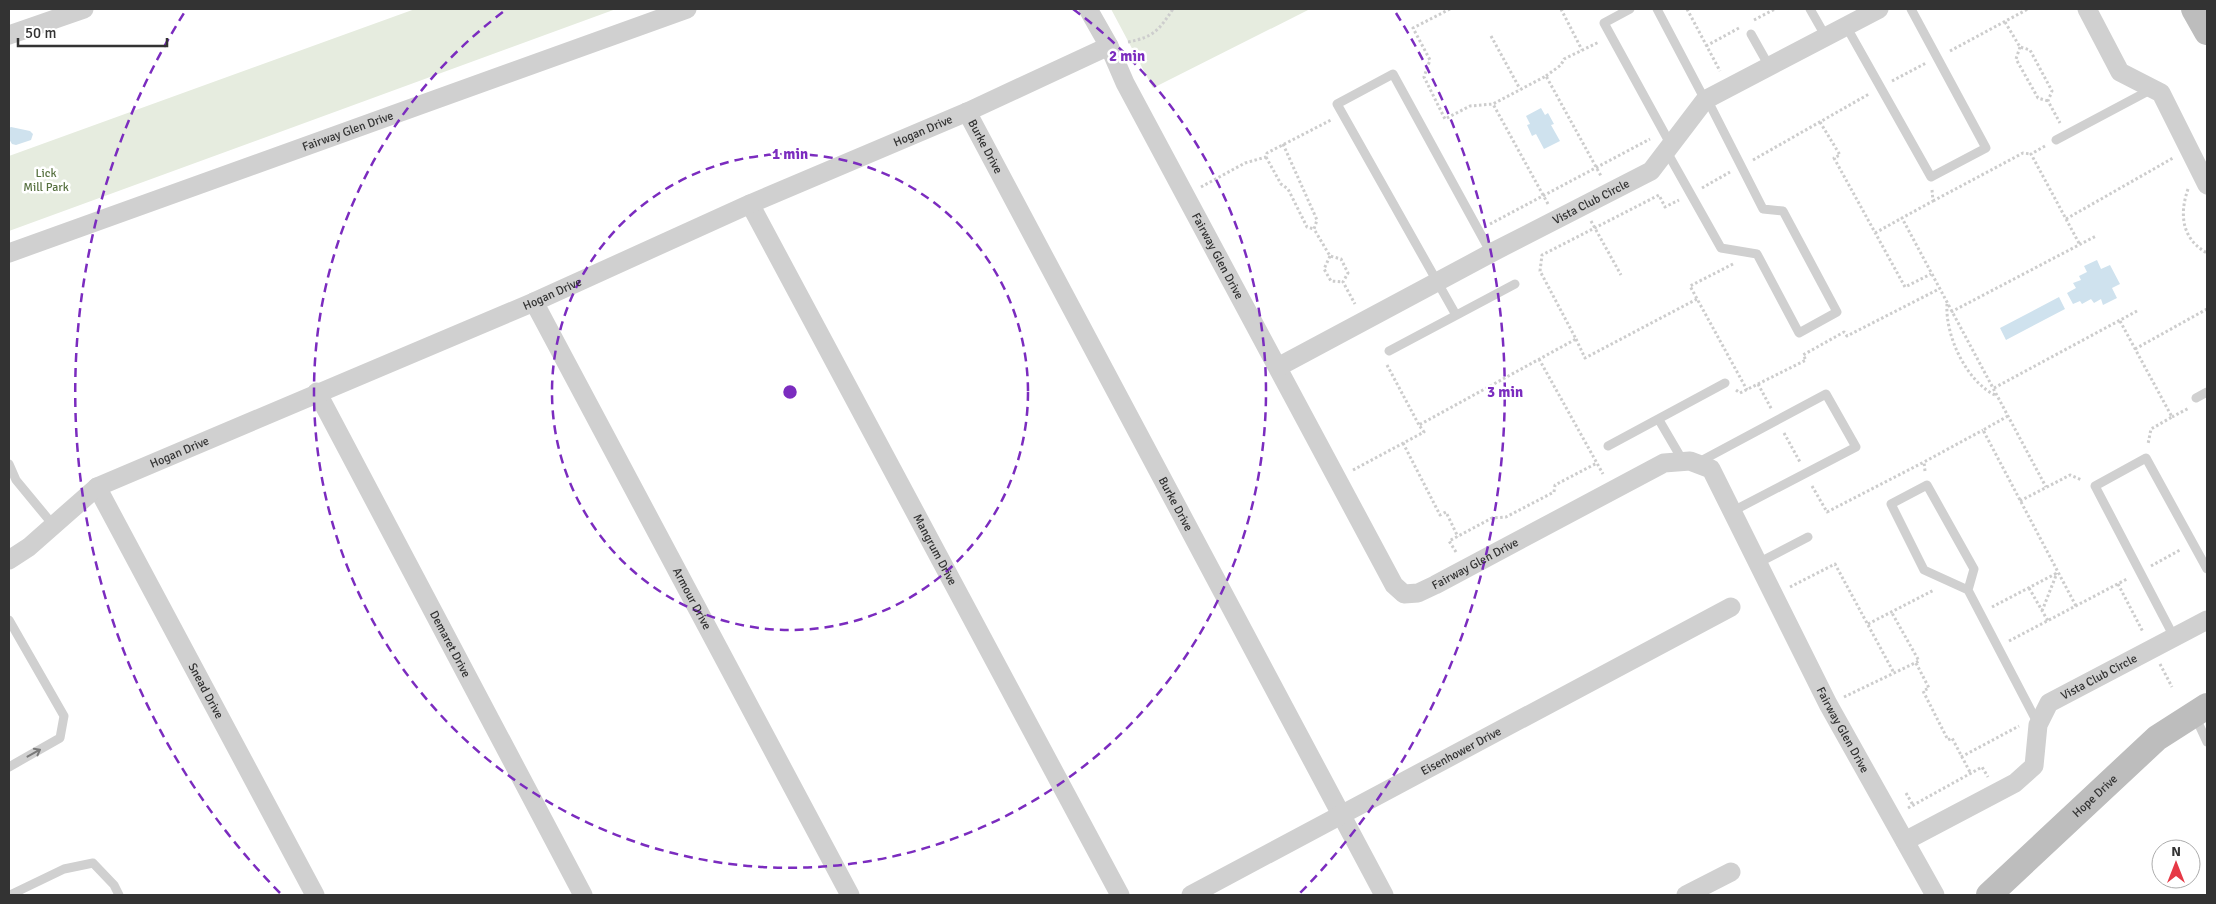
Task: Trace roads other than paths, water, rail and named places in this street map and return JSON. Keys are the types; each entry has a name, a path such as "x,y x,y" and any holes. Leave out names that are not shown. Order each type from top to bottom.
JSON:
{"street":[{"path":"9,34 84,9"},
{"name":"Fairway Glen Drive","path":"9,253 687,9"},
{"name":"Fairway Glen Drive","path":"1088,9 1109,46 1125,83 1394,586 1404,594 1418,593 1664,463 1690,462 1711,469 1828,704 1935,895"},
{"name":"Vista Club Circle","path":"1278,367 1491,253 1610,194 1651,171 1667,144 1706,99 1879,9"},
{"path":"2087,9 2120,72 2161,93 2207,185"},
{"path":"2194,9 2207,32"},
{"name":"Hogan Drive","path":"9,560 29,548 97,487 317,392 534,302 750,204 967,112 1109,46"},
{"name":"Burke Drive","path":"967,112 1384,895"},
{"name":"Mangrum Drive","path":"750,204 1120,895"},
{"name":"Armour Drive","path":"534,302 850,895"},
{"name":"Demaret Drive","path":"317,392 583,895"},
{"name":"Snead Drive","path":"97,487 314,895"},
{"name":"Eisenhower Drive","path":"1191,895 1731,607"},
{"name":"Vista Club Circle","path":"1905,841 2015,783 2034,766 2037,721 2049,704 2174,637 2206,624"},
{"name":"Hope Drive","path":"1996,892 2157,738 2200,710"},
{"path":"1686,895 1731,872"}],"lane":[{"path":"1630,9 1604,23 1691,194 1722,248 1757,254 1799,333 1838,312 1783,211 1763,209 1706,99 1656,9"},
{"path":"1810,9 1826,37"},
{"path":"1846,26 1931,177 1986,148 1910,9"},
{"path":"1751,34 1770,66"},
{"path":"1456,315 1337,104 1393,74 1491,253"},
{"path":"2056,140 2152,88"},
{"path":"1388,351 1515,284"},
{"path":"1608,446 1725,383"},
{"path":"2196,398 2207,392"},
{"path":"1659,420 1690,462 1826,394 1856,447 1732,512"},
{"path":"2174,637 2095,486 2146,458 2207,569"},
{"path":"9,464 16,480 54,526"},
{"path":"1968,590 1974,569 1927,485 1891,504 1924,570 1968,590 2037,721"},
{"path":"1758,563 1808,537"},
{"path":"9,620 64,716 60,738 9,767"},
{"path":"2200,710 2207,742"},
{"path":"10,895 64,869 93,863 114,884 119,895"}],"water":[{"path":"1541,108 1545,115 1548,113 1554,124 1551,125 1560,141 1544,149 1536,134 1532,136 1527,125 1530,124 1526,116"},
{"path":"9,128 30,131 33,134 31,140 16,145 12,144 9,139"},
{"path":"2097,260 2101,269 2110,265 2120,284 2112,288 2117,298 2103,305 2101,299 2094,303 2091,299 2082,304 2080,301 2073,304 2067,293 2076,288 2073,283 2081,280 2079,276 2087,272 2084,266"},
{"path":"2059,297 2065,309 2006,340 2000,328"}],"park label":[{"name":"Lick Mill Park","path":"46,180"}]}
